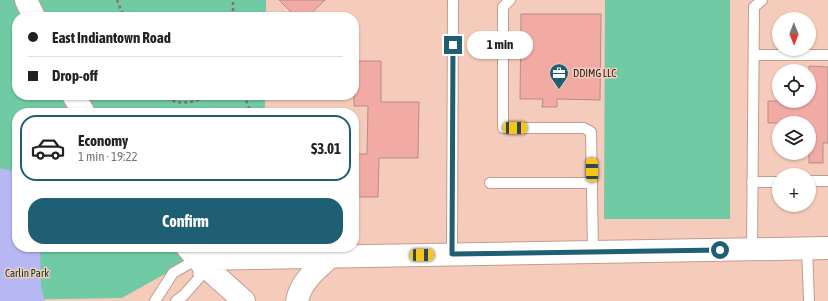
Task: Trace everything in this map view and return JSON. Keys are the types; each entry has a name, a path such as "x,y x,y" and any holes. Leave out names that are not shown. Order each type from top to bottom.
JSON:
{"street":[{"path":"26,0 32,12"},
{"path":"192,253 330,256 818,248"},
{"path":"192,253 244,301"},
{"path":"298,301 299,291 310,275 330,256"}],"lane":[{"path":"452,254 453,0"},
{"path":"510,0 503,7 503,128 584,128 591,132 593,252"},
{"path":"752,249 754,7 762,0"},
{"path":"754,55 828,55"},
{"path":"816,181 828,181"},
{"path":"752,182 772,182"},
{"path":"490,183 592,183"},
{"path":"809,301 818,248"},
{"path":"155,301 173,273 192,253"},
{"path":"176,301 184,295 199,278 192,253"}],"path":[{"path":"117,0 122,12"},
{"path":"233,0 233,12"},
{"path":"174,100 190,103 197,100"}],"green space":[{"name":"Carlin Park","path":"0,0 266,0 266,12 12,12 12,100 265,100 265,108 12,108 12,252 204,252 122,298 0,300"},
{"path":"605,0 730,0 730,219 604,219"}],"water":[{"path":"0,168 12,171 12,252 40,252 41,287 45,301 0,301"}],"building":[{"path":"279,0 325,0 312,12 291,12"},
{"path":"521,14 601,14 600,100 557,99 557,107 542,107 543,99 520,99"},
{"path":"359,61 381,61 381,102 419,102 418,158 379,158 378,197 359,197 359,154 367,154 368,106 354,106 354,100 359,100"},
{"path":"816,66 828,67 828,143 823,143 823,163 809,163 809,160 816,160 816,116 772,116 772,123 768,123 768,101 772,101 772,108 816,108"}],"place":[{"name":"DDIMG LLC","path":"559,90"}],"route":[{"path":"453,45 452,254 720,250"}]}
